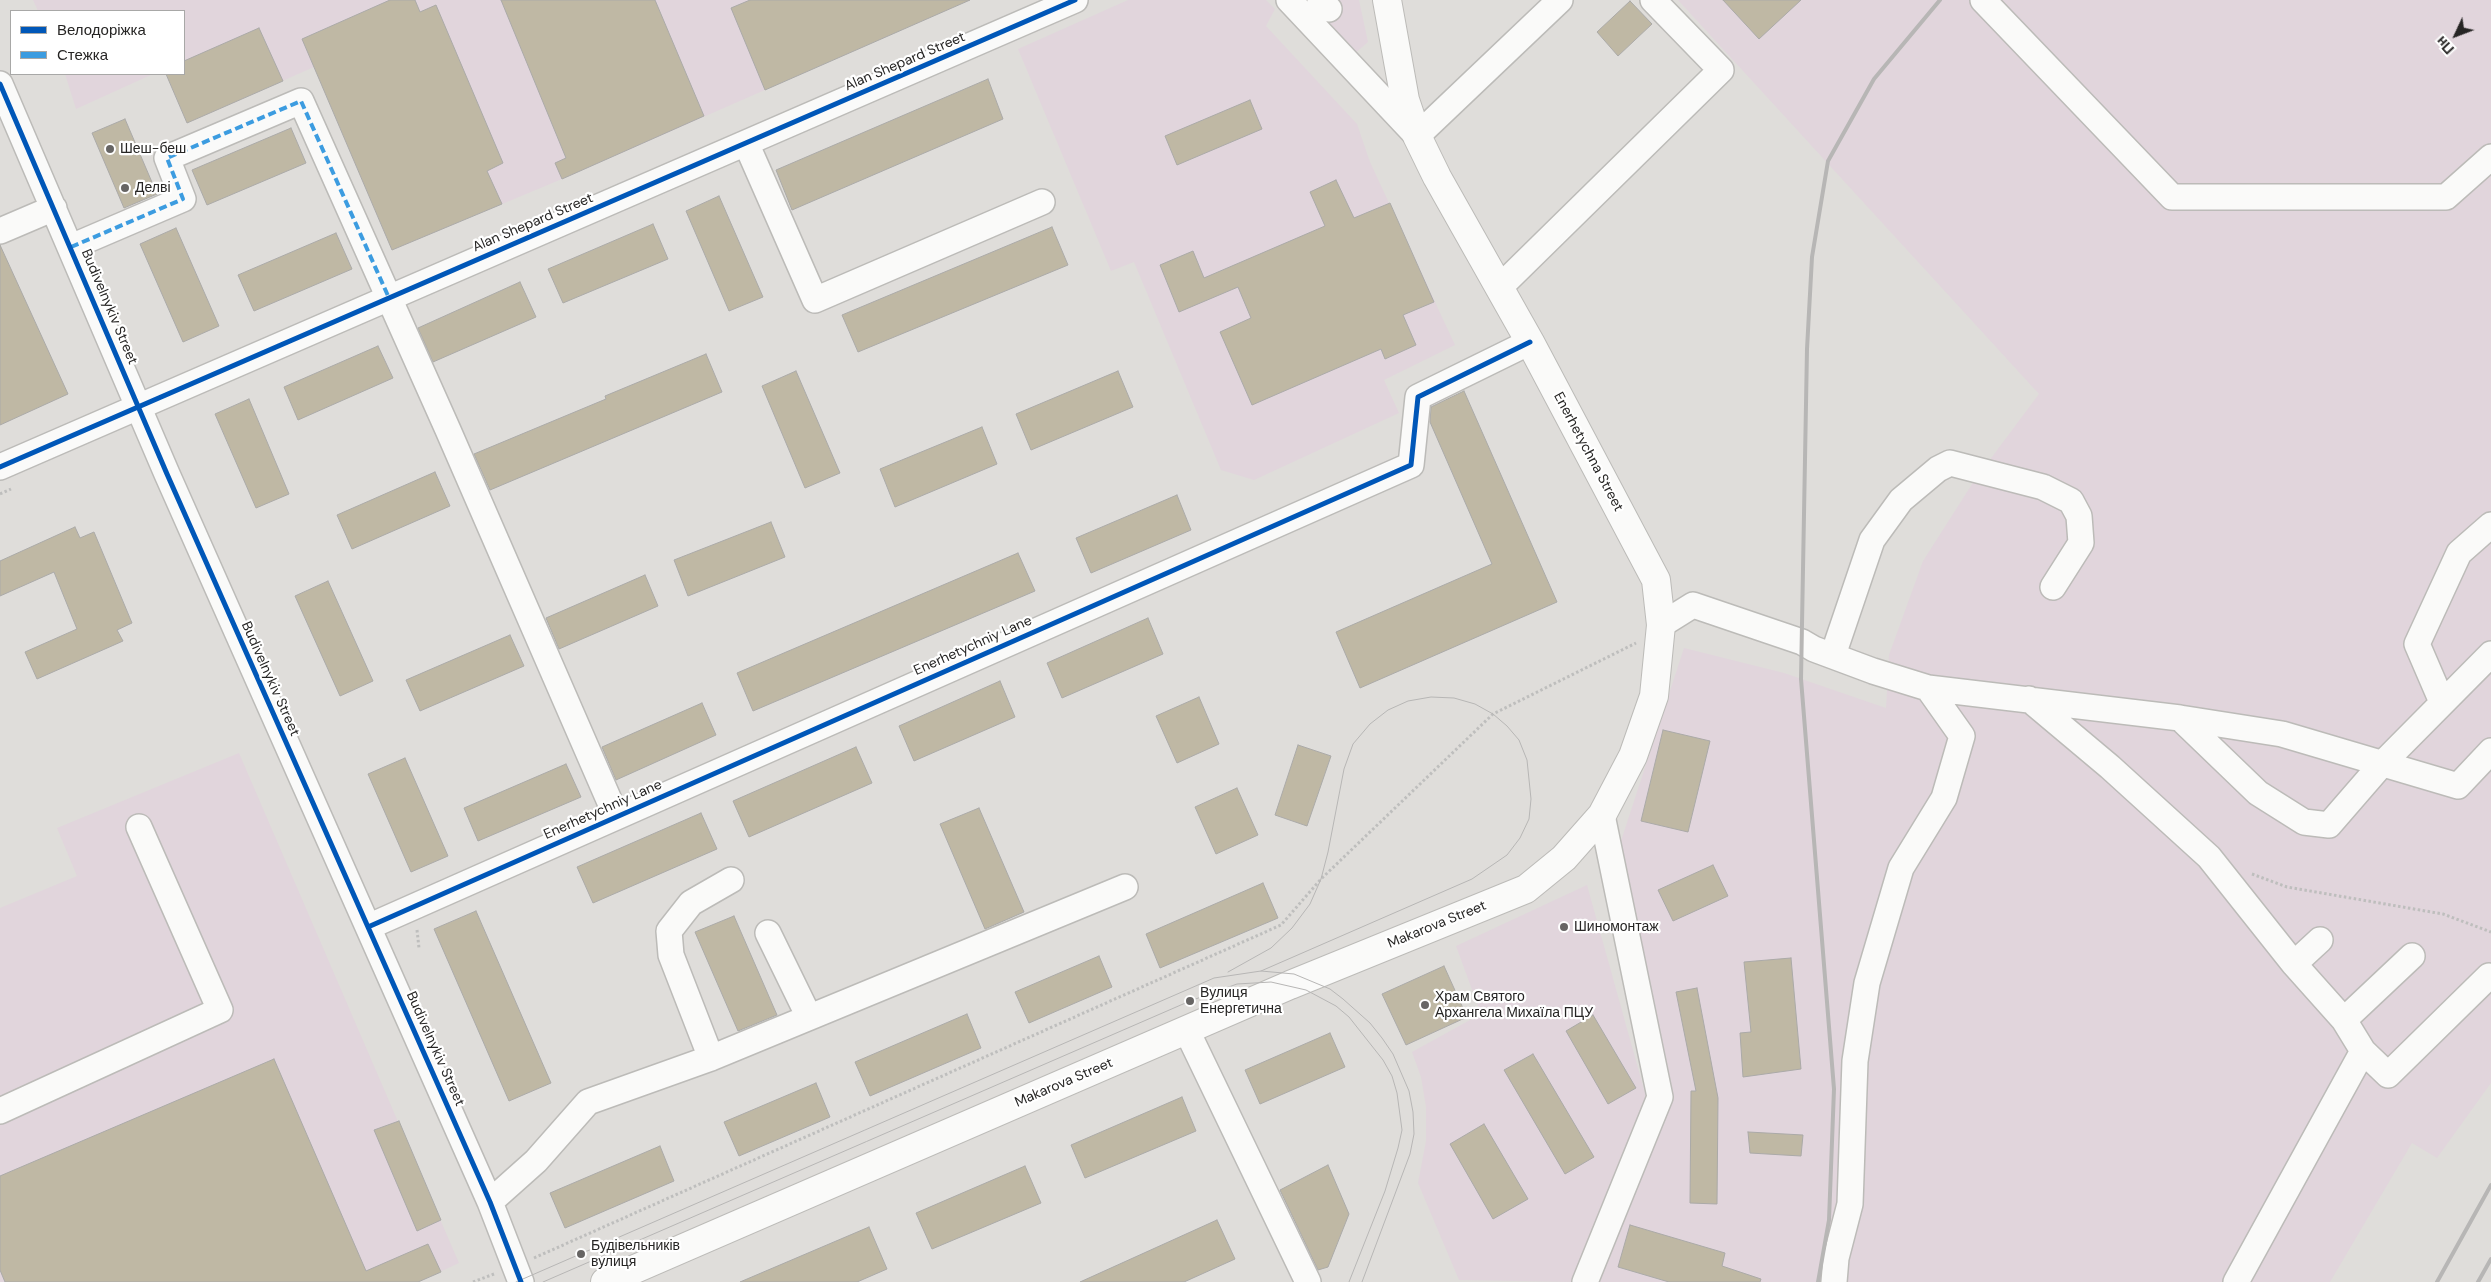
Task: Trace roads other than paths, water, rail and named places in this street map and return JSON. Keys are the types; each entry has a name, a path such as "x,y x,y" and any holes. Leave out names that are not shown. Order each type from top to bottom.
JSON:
{"main road":[{"name":"Enerhetychna Street","path":"1387,0 1405,100 1417,136 1437,177 1530,342 1656,580 1652,632 1654,696 1633,756 1602,815 1564,858 1526,889"},
{"name":"Makarova Street","path":"605,1282 1187,1030 1526,889"}],"street":[{"name":"Alan Shepard Street","path":"0,467 1075,0"},
{"path":"1290,0 1417,136 1560,0"},
{"path":"1500,287 1721,70 1653,0"},
{"path":"1983,0 2172,196 2446,197 2491,157"},
{"name":"Budivelnykiv Street","path":"0,84 167,474 490,1202 519,1274"},
{"path":"71,247 184,199 167,158 302,101 616,816"},
{"path":"746,143 816,300 1042,202"},
{"path":"0,231 54,208"},
{"name":"Enerhetychniy Lane","path":"368,927 1411,465 1418,396 1530,342"},
{"path":"1833,655 1872,540 1901,500 1938,469 1950,463 2043,487 2071,501 2079,516 2081,543 2053,587"},
{"path":"2442,702 2417,644 2459,553 2491,525"},
{"path":"1652,632 1693,605 1802,642 1873,671 1928,688 2180,718 2282,734 2458,786 2491,751"},
{"path":"2180,718 2258,794 2304,822 2329,825 2381,764 2491,654"},
{"path":"1834,1282 1836,1258 1850,1204 1855,1061 1867,983 1901,868 1944,798 1962,736 1928,688"},
{"path":"2029,699 2110,767 2209,857 2294,964 2344,1020 2363,1051 2388,1075 2489,976"},
{"path":"1585,1282 1660,1097 1602,815"},
{"path":"0,1111 220,1010 139,827"},
{"path":"711,1058 671,955 669,931 691,903 731,880"},
{"path":"490,1202 536,1161 588,1102 711,1058 1125,887"},
{"path":"768,933 809,1017"},
{"path":"2294,964 2320,940"},
{"path":"2344,1020 2412,956"},
{"path":"1187,1030 1308,1282"},
{"path":"2236,1282 2363,1051"}],"tram line":[{"path":"1228,972 1271,948 1292,928 1310,904 1321,879 1328,852 1344,769 1353,744 1370,724 1388,710 1408,701 1431,697 1454,698 1475,704 1493,714 1507,726 1519,740 1527,760 1531,799 1529,819 1520,838 1507,855 1472,879 1261,971"},
{"path":"516,1282 1214,978 1261,971 1294,974 1330,989 1343,999 1370,1023 1382,1038 1393,1054 1409,1091 1413,1112 1414,1134 1410,1154 1362,1282"},
{"path":"543,1282 1190,1001 1237,984 1271,982 1306,990 1336,1006 1349,1017 1383,1060 1392,1076 1397,1093 1402,1130 1398,1148 1385,1191 1349,1282"}],"railway":[{"path":"1818,1282 1829,1220 1834,1089 1801,679 1807,349 1812,257 1828,161 1874,79 1940,0"},
{"path":"2437,1282 2491,1185"},
{"path":"2478,1282 2491,1259"}],"place":[{"name":"Шеш-беш","path":"110,149"},
{"name":"Делві","path":"125,188"},
{"name":"Шиномонтаж","path":"1564,927"},
{"name":"Вулиця Енергетична","path":"1190,1001"},
{"name":"Храм Святого Архангела Михаїла ПЦУ","path":"1425,1005"},
{"name":"Будівельників вулиця","path":"581,1254"}]}
